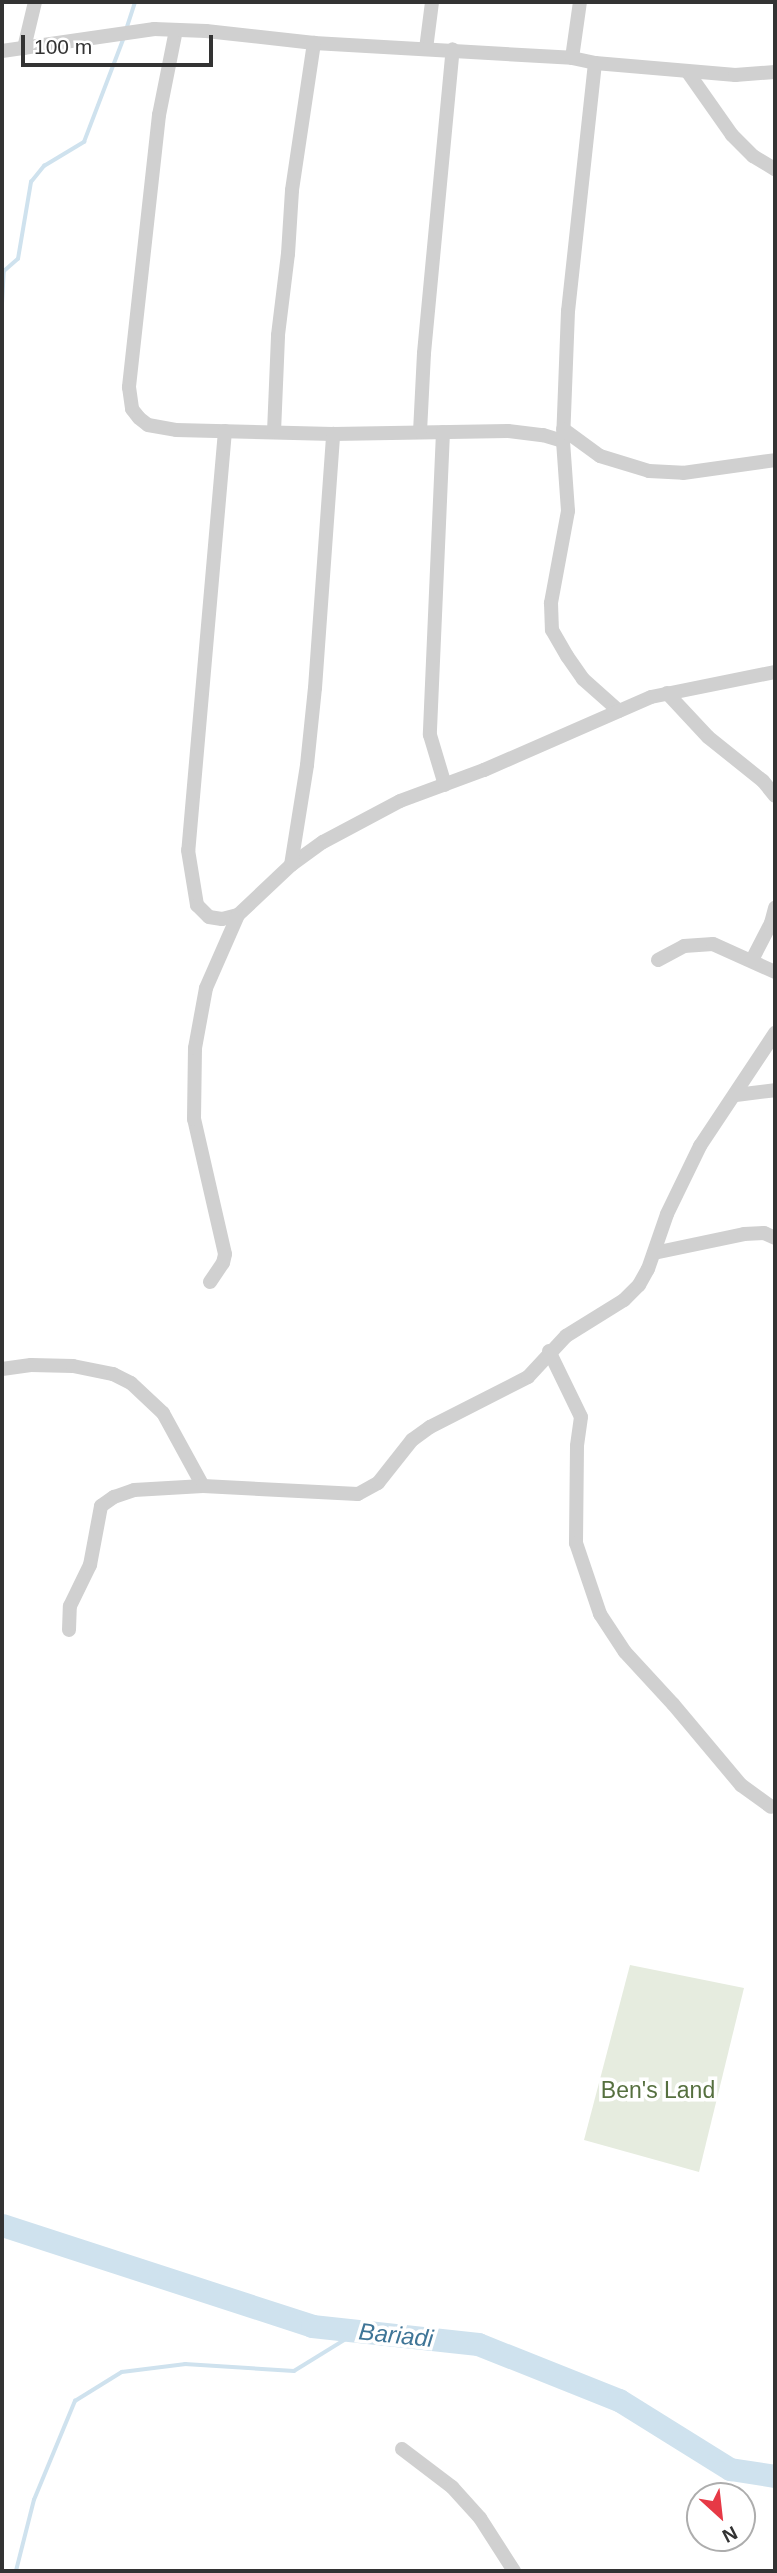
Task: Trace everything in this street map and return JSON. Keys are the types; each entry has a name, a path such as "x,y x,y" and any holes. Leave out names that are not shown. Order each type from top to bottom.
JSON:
{"street":[{"path":"24,48 34,2"},
{"path":"426,48 432,2"},
{"path":"572,58 580,2"},
{"path":"2,51 154,29 314,43 572,58 595,63 734,75 775,72"},
{"path":"176,30 159,115 129,397 139,418 148,425 176,430 225,432 333,434 508,431 563,435 600,456 649,471 683,474 775,460"},
{"path":"274,432 278,335 288,254 292,190 314,43"},
{"path":"420,432 426,328 453,49"},
{"path":"595,63 568,311 563,435 568,511 551,603 552,630 583,679 619,711"},
{"path":"687,71 732,135 753,156 775,169"},
{"path":"225,432 188,850 192,882 201,912 222,919 238,915"},
{"path":"443,432 430,735 445,785"},
{"path":"291,866 307,765 315,688 333,434"},
{"path":"210,1282 223,1263 225,1254 194,1119 195,1048 206,988 238,915 291,866 354,823 667,693 775,672"},
{"path":"667,693 708,737 763,781 775,796"},
{"path":"752,960 771,923 775,908"},
{"path":"658,960 684,946 699,943 724,947 775,972"},
{"path":"69,1630 70,1606 90,1565 101,1506 134,1490 203,1486 358,1494 378,1483 412,1440 429,1427 469,1404 519,1382 535,1370 549,1351 566,1336 624,1300 639,1285 654,1253 667,1214 700,1146 775,1033"},
{"path":"736,1095 775,1090"},
{"path":"654,1253 744,1234 764,1233 775,1238"},
{"path":"549,1351 581,1417 577,1446 576,1543 600,1614 625,1652 741,1785 771,1807"},
{"path":"2,1369 31,1365 72,1366 113,1374 131,1383 163,1413 203,1486"},
{"path":"402,2449 452,2487 480,2518 514,2571"}],"green space":[{"name":"Ben's Land","path":"630,1965 744,1988 699,2172 584,2140"}],"waterway":[{"path":"126,30 135,2"},
{"path":"2,304 4,271 18,259 31,182 44,166 84,142 124,37"},
{"name":"Bariadi","path":"2,2225 312,2326 478,2344 619,2400 730,2469 775,2476"},
{"path":"16,2571 34,2500 75,2401 122,2372 185,2364 294,2371 359,2331"}]}
